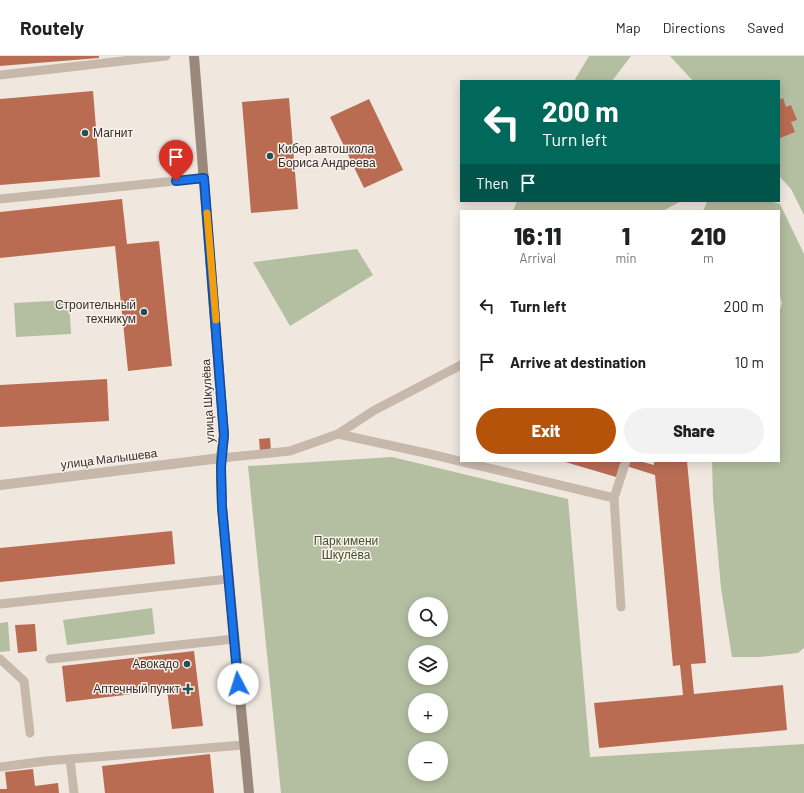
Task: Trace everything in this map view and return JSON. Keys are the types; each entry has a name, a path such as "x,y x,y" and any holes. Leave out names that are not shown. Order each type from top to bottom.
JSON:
{"street":[{"name":"улица Шкулёва","path":"194,56 224,435 221,476 222,507 248,793"},
{"name":"улица Малышева","path":"0,485 222,458"}],"lane":[{"path":"0,76 166,56"},
{"path":"0,199 204,178"},
{"path":"222,458 290,451 338,434 373,412 460,366"},
{"path":"338,434 460,461"},
{"path":"463,462 614,498"},
{"path":"622,607 614,498 626,462"},
{"path":"0,604 228,579"},
{"path":"50,659 234,638"},
{"path":"0,659 24,681 30,733"},
{"path":"0,767 70,759 244,745"},
{"path":"70,759 74,793"}],"green space":[{"path":"589,56 631,56 613,80 575,80"},
{"path":"670,56 804,56 804,215 791,189 780,177 780,80 692,80"},
{"path":"517,202 679,202 665,210 513,210"},
{"path":"707,202 773,202 780,204 804,254 804,648 798,653 759,657 732,657 721,588 713,498 712,462 780,462 780,310 782,303 780,296 780,210 703,210"},
{"path":"357,249 373,275 290,326 253,262"},
{"path":"69,300 71,334 16,337 14,303"},
{"name":"Парк имени Шкулёва","path":"392,457 568,499 590,757 804,744 804,793 281,793 248,466"},
{"path":"152,608 155,634 67,645 63,620"},
{"path":"8,622 10,651 0,652 0,623"}],"building":[{"path":"0,56 99,56 99,58 0,66"},
{"path":"93,91 100,177 0,185 0,99"},
{"name":"Кибер автошкола Бориса Андреева","path":"289,98 298,209 251,213 242,102"},
{"path":"783,98 786,107 791,105 797,120 791,122 795,132 780,138 780,100"},
{"path":"369,99 403,170 364,188 330,117"},
{"name":"Строительный техникум","path":"122,199 127,244 159,241 172,366 128,371 115,246 0,258 0,212"},
{"path":"107,379 109,421 0,427 0,385"},
{"path":"270,438 271,451 260,452 259,439"},
{"path":"565,462 643,462 654,465 654,462 687,462 706,663 691,664 694,694 783,685 787,730 599,748 594,703 683,695 680,665 673,666 655,475 620,464 616,477"},
{"path":"172,531 175,564 0,582 0,548"},
{"path":"35,624 37,651 18,653 15,625"},
{"path":"194,651 203,726 172,729 167,690 66,702 62,666"},
{"path":"210,754 214,793 105,793 102,766"},
{"path":"33,769 35,786 58,783 59,793 0,793 0,789 7,789 5,772"}],"slow traffic":[{"path":"207,213 216,320"}],"place":[{"name":"Магнит","path":"85,133"},
{"name":"Кибер автошкола Бориса Андреева","path":"270,156"},
{"name":"Строительный техникум","path":"144,312"},
{"name":"Авокадо","path":"187,664"},
{"name":"Аптечный пункт","path":"188,689"}],"route":[{"path":"176,181 204,178 224,435 221,467 222,507 238,684"}]}
